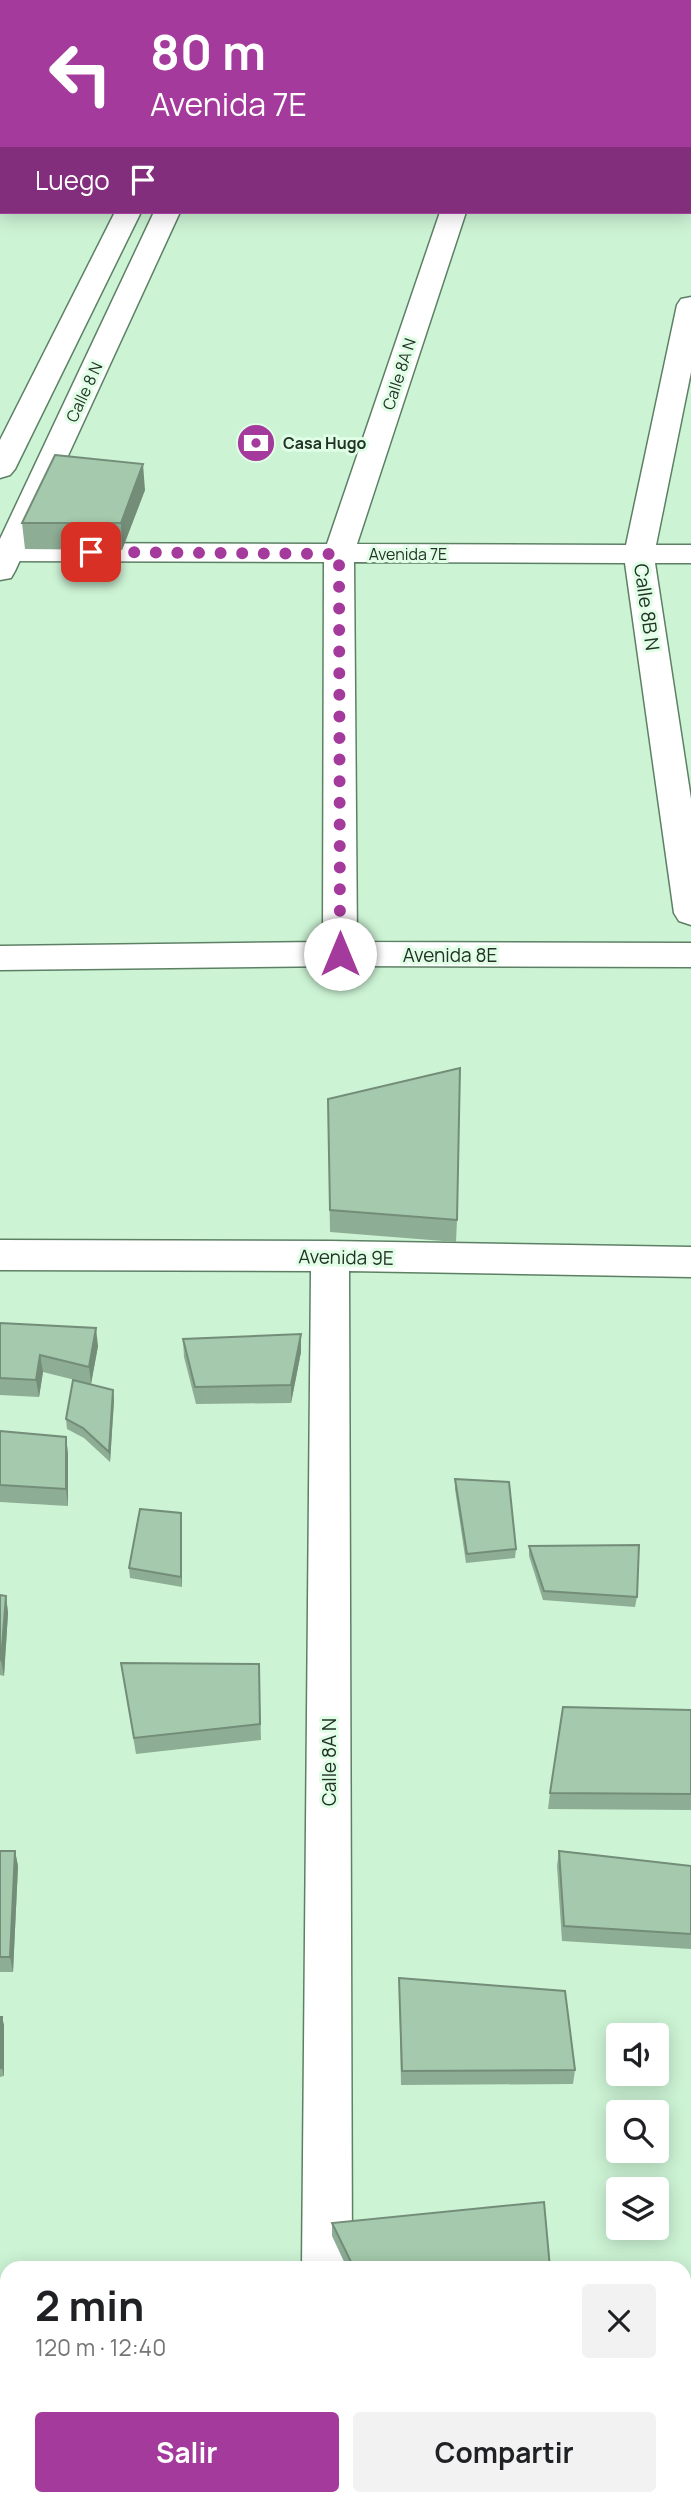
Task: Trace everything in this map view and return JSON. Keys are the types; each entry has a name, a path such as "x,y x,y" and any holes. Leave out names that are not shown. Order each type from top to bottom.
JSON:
{"street":[{"path":"0,469 127,214"},
{"name":"Calle 8 N","path":"3,558 166,214"},
{"name":"Calle 8A N","path":"340,954 339,554 452,214"},
{"name":"Calle 8B N","path":"691,305 639,554 691,913"},
{"name":"Avenida 7E","path":"3,558 691,554"},
{"name":"Avenida 8E","path":"0,958 340,954 691,955"},
{"name":"Avenida 9E","path":"0,1255 330,1256 691,1262"},
{"name":"Calle 8A N","path":"327,2261 330,1256"}],"building":[{"path":"55,455 143,464 121,523 22,523"},
{"path":"460,1068 457,1220 330,1210 328,1099"},
{"path":"0,1323 96,1328 89,1367 40,1355 36,1380 0,1378"},
{"path":"301,1334 291,1385 195,1387 183,1339"},
{"path":"73,1380 113,1390 109,1452 83,1428 66,1419"},
{"path":"0,1431 66,1437 66,1489 0,1485"},
{"path":"455,1479 509,1482 516,1549 467,1554"},
{"path":"140,1509 181,1513 181,1577 129,1568"},
{"path":"639,1545 637,1597 544,1591 529,1546"},
{"path":"0,1595 6,1596 1,1660 0,1659"},
{"path":"121,1663 259,1664 260,1724 134,1738"},
{"path":"563,1707 691,1710 691,1794 550,1793"},
{"path":"0,1851 15,1851 10,1957 0,1957"},
{"path":"559,1851 691,1866 691,1934 564,1926"},
{"path":"399,1978 565,1991 575,2070 402,2071"},
{"path":"2,2017 2,2068 0,2068"},
{"path":"544,2202 549,2261 351,2261 332,2223"}],"place":[{"name":"Casa Hugo","path":"256,443"}],"route":[{"path":"91,552 339,554 340,954"}]}
